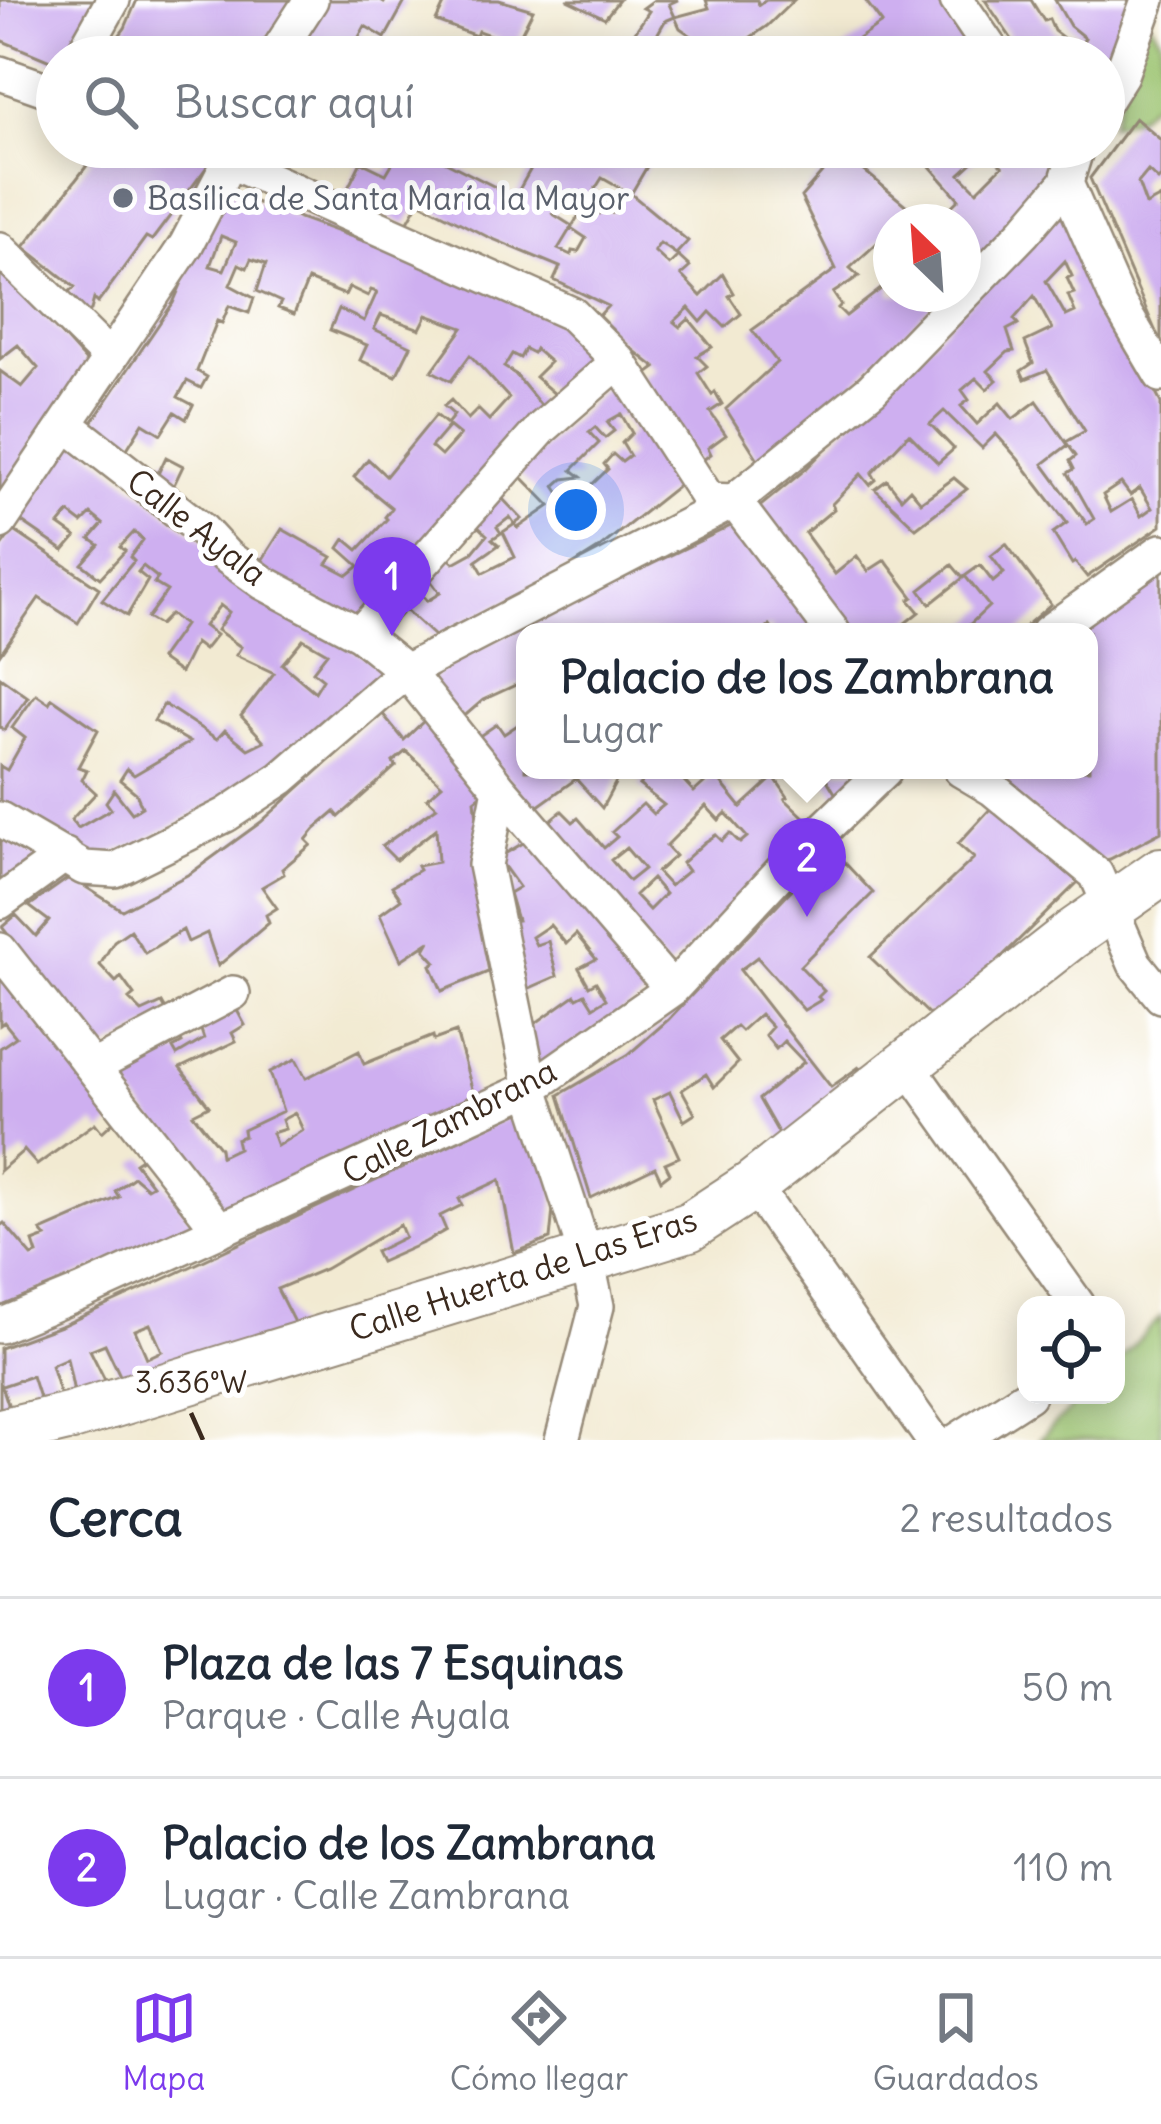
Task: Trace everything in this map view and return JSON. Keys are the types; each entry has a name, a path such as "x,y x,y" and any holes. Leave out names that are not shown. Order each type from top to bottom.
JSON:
{"street":[{"path":"93,36 113,0"},
{"path":"288,36 311,0"},
{"path":"957,0 982,36"},
{"path":"1125,62 1148,0"},
{"path":"0,73 36,86"},
{"path":"0,522 186,245 227,168"},
{"path":"262,168 572,314 619,361 709,500 734,501"},
{"path":"0,819 84,868 115,870 226,815 282,778 406,671 734,501 872,389 1024,232 1064,168"},
{"path":"1075,168 1118,302 1161,375"},
{"path":"0,249 110,358"},
{"path":"360,634 542,428 619,361"},
{"name":"Calle Ayala","path":"66,424 202,530 226,556 264,583 360,634 406,671 500,789 672,989"},
{"path":"734,501 825,623"},
{"path":"1061,623 1161,551"},
{"name":"Calle Zambrana","path":"0,1326 531,1088 672,989 790,862 876,779"},
{"path":"976,779 1096,874 1135,964 1161,996"},
{"path":"500,789 485,865 531,1088 587,1258 596,1306 562,1440"},
{"path":"0,902 65,855"},
{"name":"Calle Huerta de Las Eras","path":"0,1433 72,1416 689,1227 754,1185 1071,935 1161,872"},
{"path":"0,950 220,1230"},
{"path":"94,1067 233,993"},
{"path":"906,1063 1072,1296"},
{"path":"754,1185 934,1440"},
{"path":"958,1440 1017,1402"}],"green space":[{"path":"1148,19 1161,39 1161,95 1125,121 1125,83"},
{"path":"1161,1317 1161,1440 1039,1440 1075,1404 1125,1404 1125,1354"}],"building":[{"path":"0,0 99,0 82,36 36,36 36,55 0,40"},
{"path":"137,0 295,0 270,36 119,36"},
{"path":"320,0 406,0 386,36 365,26 360,36 299,36"},
{"path":"446,0 499,0 533,10 520,36 478,31 476,36 436,21"},
{"path":"567,0 619,0 605,18"},
{"path":"654,0 678,0 669,4 675,17 665,21 656,36 635,32 649,11 643,8"},
{"path":"706,0 757,0 759,5 766,0 794,0 752,36 692,36 680,28 675,17 709,8"},
{"path":"865,0 938,0 963,36 862,36 882,23"},
{"path":"985,0 1031,0 1061,36 1010,36"},
{"path":"1055,0 1133,0 1120,36 1082,36 1070,26"},
{"path":"1135,118 1161,140 1161,177 1158,180 1148,171 1138,183 1146,205 1161,197 1161,344 1090,178 1098,168 1125,168 1125,131"},
{"name":"Basílica de Santa María la Mayor","path":"85,168 206,168 152,240 146,237 98,303 94,299 91,310 84,314 67,294 75,287 24,247"},
{"path":"358,168 386,174 390,168 458,168 515,197 531,168 646,168 631,194 688,241 676,254 660,243 654,251 669,265 678,256 690,267 681,275 701,296 723,274 741,314 725,327 710,312 701,322 689,308 674,322 680,327 689,319 712,347 697,356 707,366 698,373 722,404 710,412 726,435 708,448 711,454 699,463 642,378 656,368 595,320 608,306 554,280 560,267 419,202 406,225 345,194","holes":["602,178 625,191 612,213 603,207 600,213 594,202 585,205","560,202 579,215 571,228 586,238 571,255 558,249 572,226 553,214"]},
{"path":"826,168 861,168 904,204 873,204 873,247 850,268 859,276 833,293 841,305 838,308 846,316 873,295 873,312 926,312 819,416 761,464 726,409 777,362 752,330 836,269 801,197"},
{"path":"931,168 966,168 960,174 977,191 1000,168 1058,169 1054,185 981,257 981,204 954,204 959,199"},
{"path":"222,190 458,275 559,322 609,365 564,402 535,377 550,362 535,349 533,353 525,349 520,358 512,354 504,367 549,415 363,623 256,570 282,529 332,557 327,564 348,575 359,566 339,548 345,539 358,550 392,508 354,477 368,459 386,476 436,415 447,424 454,415 444,406 451,400 468,419 478,409 489,420 509,398 470,355 451,381 432,371 463,328 427,315 420,329 381,315 374,329 411,346 396,376 360,360 367,345 330,330 339,309 364,321 377,292 371,290 368,296 349,287 345,295 308,280 294,314 257,291 266,264 251,259 247,268 239,264 230,285 254,298 249,313 229,306 222,323 217,321 197,371 207,377 201,388 187,381 178,397 193,405 186,419 175,412 161,434 143,423 125,452 89,427 173,303","holes":["221,236 236,242 224,270 210,266","449,426 460,435 441,456 431,447"]},
{"path":"1061,210 1161,403 1161,526 1087,577 1072,564 1053,533 1067,523 1018,459 996,434 982,448 944,411 930,424 954,449 938,463 909,434 872,473 876,480 870,485 861,474 832,504 834,509 805,533 835,574 857,556 868,571 885,560 919,612 905,623 834,623 752,513 806,469 961,312 981,312 981,291","holes":["1065,261 1072,276 1067,278 1075,312 1066,316 1046,281","1034,296 1052,329 1025,342 1033,363 1021,371 1025,379 1047,370 1085,431 1066,442 1076,456 1070,461 1074,469 1068,473 1094,519 1087,524 1043,464 1068,445 1037,401 1013,419 1000,403 977,424 961,406 969,400 962,390 976,378 987,389 997,380 988,371 1014,351 1007,330 1018,324 1014,319","1121,483 1130,495 1140,488 1152,508 1141,516 1132,499 1111,512 1103,495"]},
{"path":"0,266 89,365 0,494 0,371 22,387 38,368 18,345 0,359"},
{"path":"620,376 685,480 598,549 552,578 434,636 400,605 415,588 427,601 440,593 427,576 445,555 454,563 472,553 487,535 474,523 499,495 522,519 515,524 518,528 550,506 518,473","holes":["621,414 632,433 622,443 630,456 622,462 613,454 604,464 608,469 579,497 590,508 569,526 560,516 569,507 555,486 563,479 581,477 572,470 599,443 589,432 595,427 605,438 614,431 607,422","510,517 515,524 503,532 515,557 483,573 476,561 499,545 492,539 501,533 497,527"]},
{"path":"74,439 272,596 388,673 286,764 141,842 89,861 29,816 0,804 0,766 7,770 25,738 12,728 36,694 49,703 52,698 98,730 78,767 87,770 82,780 96,793 71,820 78,828 111,809 106,802 114,790 132,813 142,807 136,793 120,780 127,769 134,775 190,742 154,721 164,704 217,739 225,730 248,749 264,741 241,716 274,673 236,655 241,647 217,630 229,612 220,605 204,626 216,635 204,650 195,643 180,673 160,659 184,625 170,614 159,625 147,618 167,591 154,583 158,578 143,566 138,572 148,580 127,616 102,600 134,561 130,557 143,540 134,532 120,547 125,551 100,578 82,564 99,545 90,539 103,524 91,514 82,523 69,513 59,525 76,537 64,551 19,520","holes":["303,639 327,653 313,671 323,679 315,692 282,664"]},
{"path":"166,457 183,466 171,491 155,480"},
{"path":"954,478 967,489 916,528 875,489 887,480 901,498 910,489 921,502"},
{"path":"737,523 812,623 530,623"},
{"path":"13,530 99,588 78,623 39,598 0,654 0,548"},
{"path":"1006,544 1051,604 1029,623 971,623 989,606 965,576 980,565 993,582 1004,573 991,556"},
{"path":"1161,563 1161,832 1110,859 1092,863 995,779 1098,779 1098,623 1078,623"},
{"path":"952,565 963,578 930,604 920,590"},
{"path":"516,630 516,685 483,700 460,720 428,682 460,657"},
{"path":"0,677 28,697 4,730 0,727"},
{"path":"382,713 404,740 427,718 467,763 471,779 484,793 475,800 493,970 442,991 431,965 436,962 425,950 430,941 401,960 380,914 401,899 392,886 419,870 417,866 438,862 436,829 396,860 382,846 437,807 427,798 442,785 406,751 393,762 396,766 339,817 335,812 315,829 306,840 311,845 282,869 284,874 262,887 277,908 266,915 269,923 218,966 207,933 188,942 183,930 145,953 130,930 114,941 100,965 116,982 121,977 134,995 129,999 142,1012 162,1003 169,1015 100,1052 2,927 16,915 36,936 49,921 29,906 70,877 122,910 191,873 261,822"},
{"path":"497,724 504,734 516,726 516,779 576,779 534,809 475,739"},
{"path":"576,779 617,779 602,808"},
{"path":"645,779 682,779 694,792 708,779 718,779 741,807 775,779 785,799 810,823 668,968 540,829 562,811 573,822 578,818 604,848 617,837 612,832 643,804 653,814 664,805 639,785","holes":["706,806 719,820 726,813 747,837 740,843 730,833 722,841 716,835 682,863 688,871 670,886 657,872 675,856 666,846","626,848 644,869 629,881 611,860","652,879 665,894 649,910 635,895"]},
{"path":"826,779 859,779 838,798"},
{"path":"991,808 1078,882 936,1021 870,957 974,858 958,844"},
{"path":"0,837 44,861 0,893"},
{"path":"530,839 654,990 537,1069 526,1030 575,995 585,994 593,1007 606,999 596,982 589,986 579,968 596,959 576,934 566,944 550,925 532,937 536,945 548,941 557,976 516,994 504,922 517,920 509,893 519,887 498,858"},
{"path":"831,848 873,893 800,966 824,991 818,997 821,1000 804,1010 757,957 740,970 831,1087 859,1067 867,1077 787,1148 759,1099 804,1062 784,1041 776,1049 765,1035 772,1027 760,1014 741,1031 736,1026 720,1040 738,1063 714,1087 706,1074 682,1090 695,1114 684,1121 670,1092 653,1100 679,1157 665,1163 670,1173 661,1180 655,1167 591,1198 559,1095 629,1054 668,1020"},
{"path":"0,974 115,1120 102,1132 95,1123 37,1165 24,1150 0,1171 0,1048 16,1037 4,1022 0,1025"},
{"path":"233,1003 245,1025 232,1033 236,1041 180,1068 209,1106 193,1114 220,1148 221,1156 238,1148 236,1139 244,1136 243,1130 283,1111 270,1072 296,1059 306,1078 359,1051 364,1064 433,1036 434,1040 456,1032 475,1099 229,1217 112,1068 177,1033 182,1043 173,1048 177,1055 204,1039 199,1024","holes":["295,1113 303,1130 277,1146 272,1133 285,1129 282,1120"]},
{"path":"532,1106 556,1180 550,1239 514,1253 500,1180 459,1199 462,1205 440,1216 446,1230 425,1242 380,1262 375,1252 405,1237 400,1225 325,1269 277,1289 301,1336 125,1386 105,1344 90,1350 110,1390 75,1397 67,1358 51,1365 62,1402 42,1407 32,1376 2,1386 12,1416 0,1419 0,1348 173,1275","holes":["150,1324 162,1351 147,1358 135,1330"]},
{"path":"144,1157 196,1226 0,1307 0,1226 4,1223 32,1256 37,1254 33,1242 46,1237 41,1231 119,1197 115,1191 134,1177 147,1188 152,1185 135,1163"}],"place":[{"name":"Basílica de Santa María la Mayor","path":"123,198"},
{"name":"Plaza de las 7 Esquinas","path":"392,636"},
{"name":"Palacio de los Zambrana","path":"807,917"}]}
